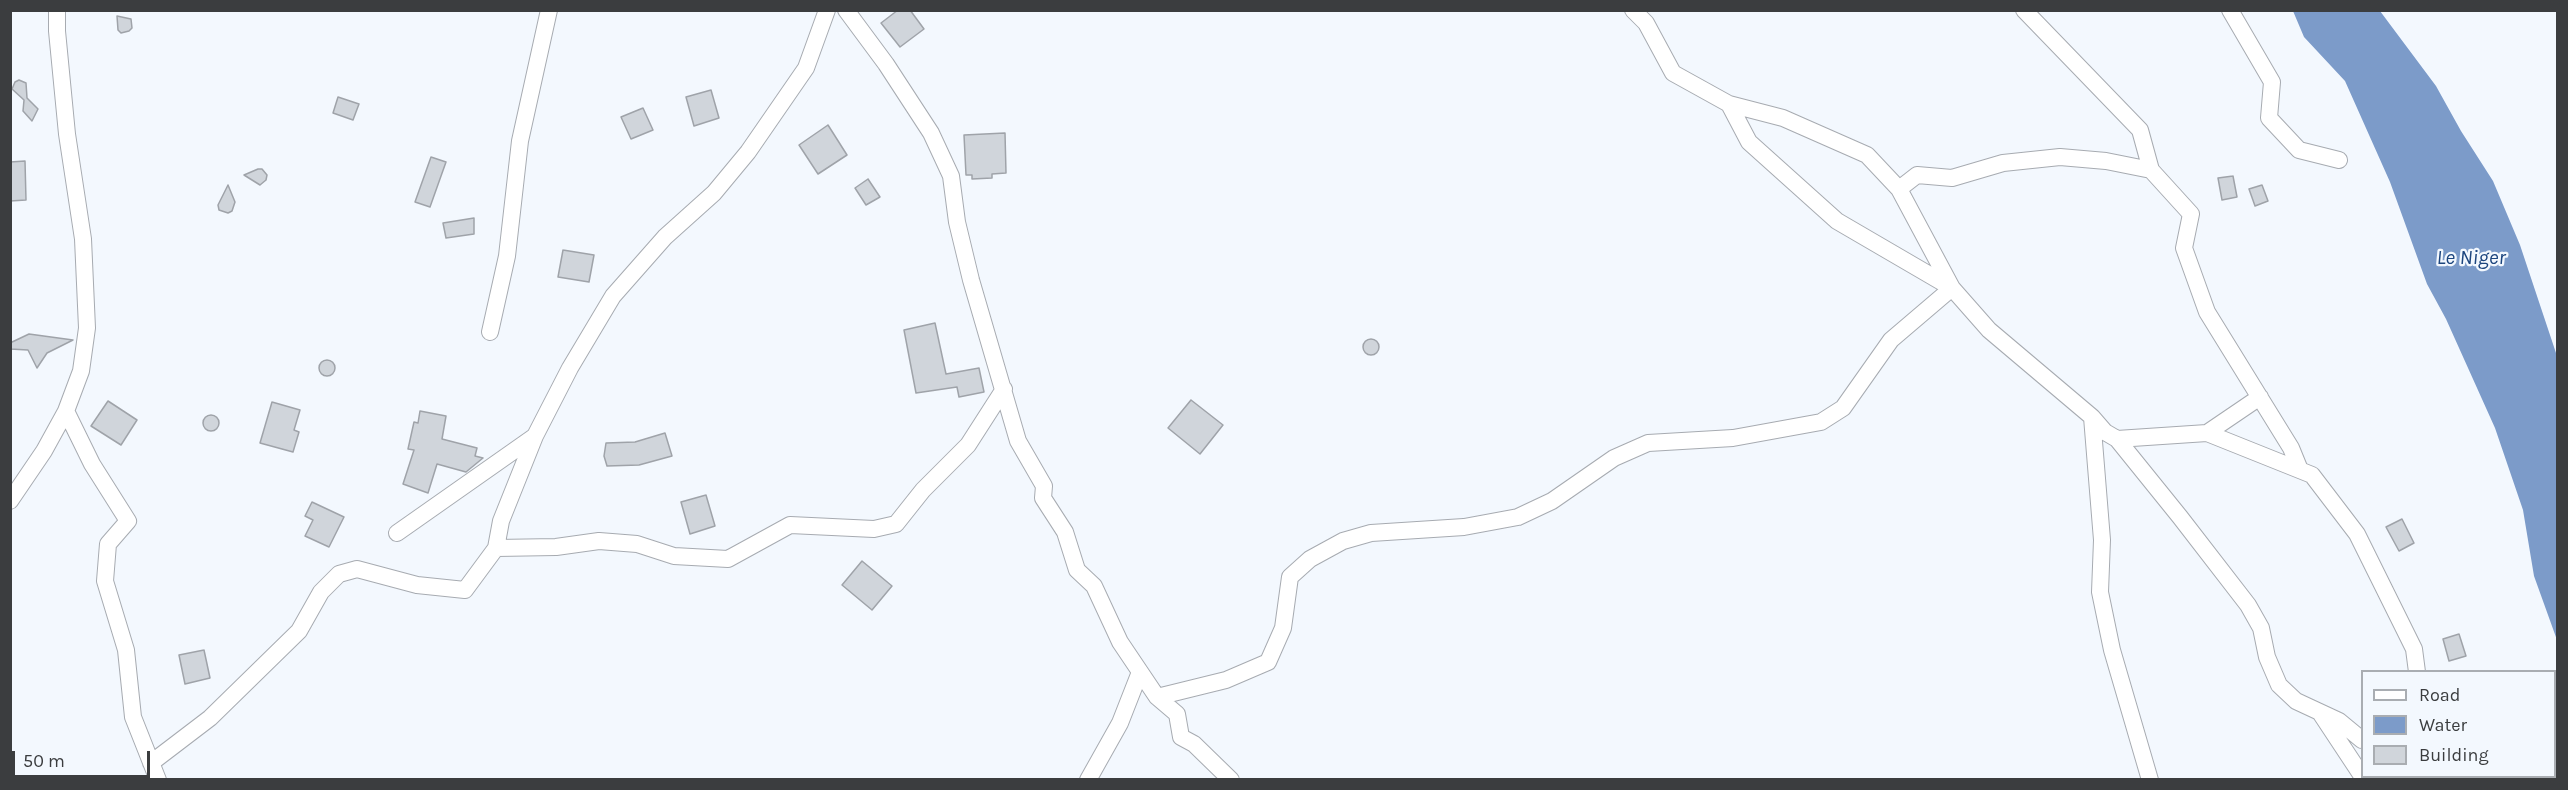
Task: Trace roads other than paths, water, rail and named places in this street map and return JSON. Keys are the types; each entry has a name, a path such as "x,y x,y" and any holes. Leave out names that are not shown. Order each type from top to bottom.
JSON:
{"street":[{"path":"10,501 44,451 66,411 81,371 87,328 83,239 67,134 57,10"},
{"path":"490,332 507,256 520,141 549,10"},
{"path":"151,763 210,718 299,631 321,592 339,574 357,569 417,585 465,590 496,548 501,521 535,436 570,368 613,296 665,237 714,193 748,152 806,68 827,10"},
{"path":"846,10 886,63 931,133 951,176 957,222 971,280 1018,441 1044,486 1043,498 1065,532 1077,570 1095,586 1120,642 1157,697 1177,714 1181,737 1194,744 1231,780"},
{"path":"1633,10 1646,22 1674,73 1729,104 1783,118 1867,155 1899,189 1952,288 1989,330 2092,417 2104,432 2117,439 2248,605 2261,628 2267,657 2279,685 2296,702 2339,721 2361,739"},
{"path":"2024,10 2140,130 2151,170 2191,214 2184,248 2207,312 2291,448 2300,470"},
{"path":"2230,10 2272,82 2269,118 2299,150 2339,160"},
{"path":"1729,104 1749,142 1837,221 1952,288"},
{"path":"1899,189 1917,175 1952,178 2003,163 2060,158 2106,161 2151,170"},
{"path":"1157,697 1227,680 1268,662 1283,628 1290,577 1310,559 1343,541 1371,533 1464,527 1518,517 1552,501 1614,458 1648,443 1733,438 1821,422 1843,408 1891,340 1952,288"},
{"path":"496,548 556,547 599,541 637,544 674,556 728,559 790,525 874,529 896,524 923,490 968,445 1004,389"},
{"path":"2207,433 2260,397"},
{"path":"66,411 92,464 128,521 108,544 105,581 126,650 133,717 158,780"},
{"path":"2092,417 2102,540 2100,592 2112,650 2150,780"},
{"path":"2117,439 2207,433 2312,475 2357,534 2414,650 2417,670"},
{"path":"397,533 535,436"},
{"path":"1088,780 1120,723 1140,672"},
{"path":"2318,712 2361,773"}],"water":[{"name":"Le Niger","path":"2293,11 2380,11 2436,86 2493,181 2520,245 2557,356 2557,640 2534,576 2523,510 2495,428 2446,319 2427,284 2390,182 2345,81 2304,37"}]}
